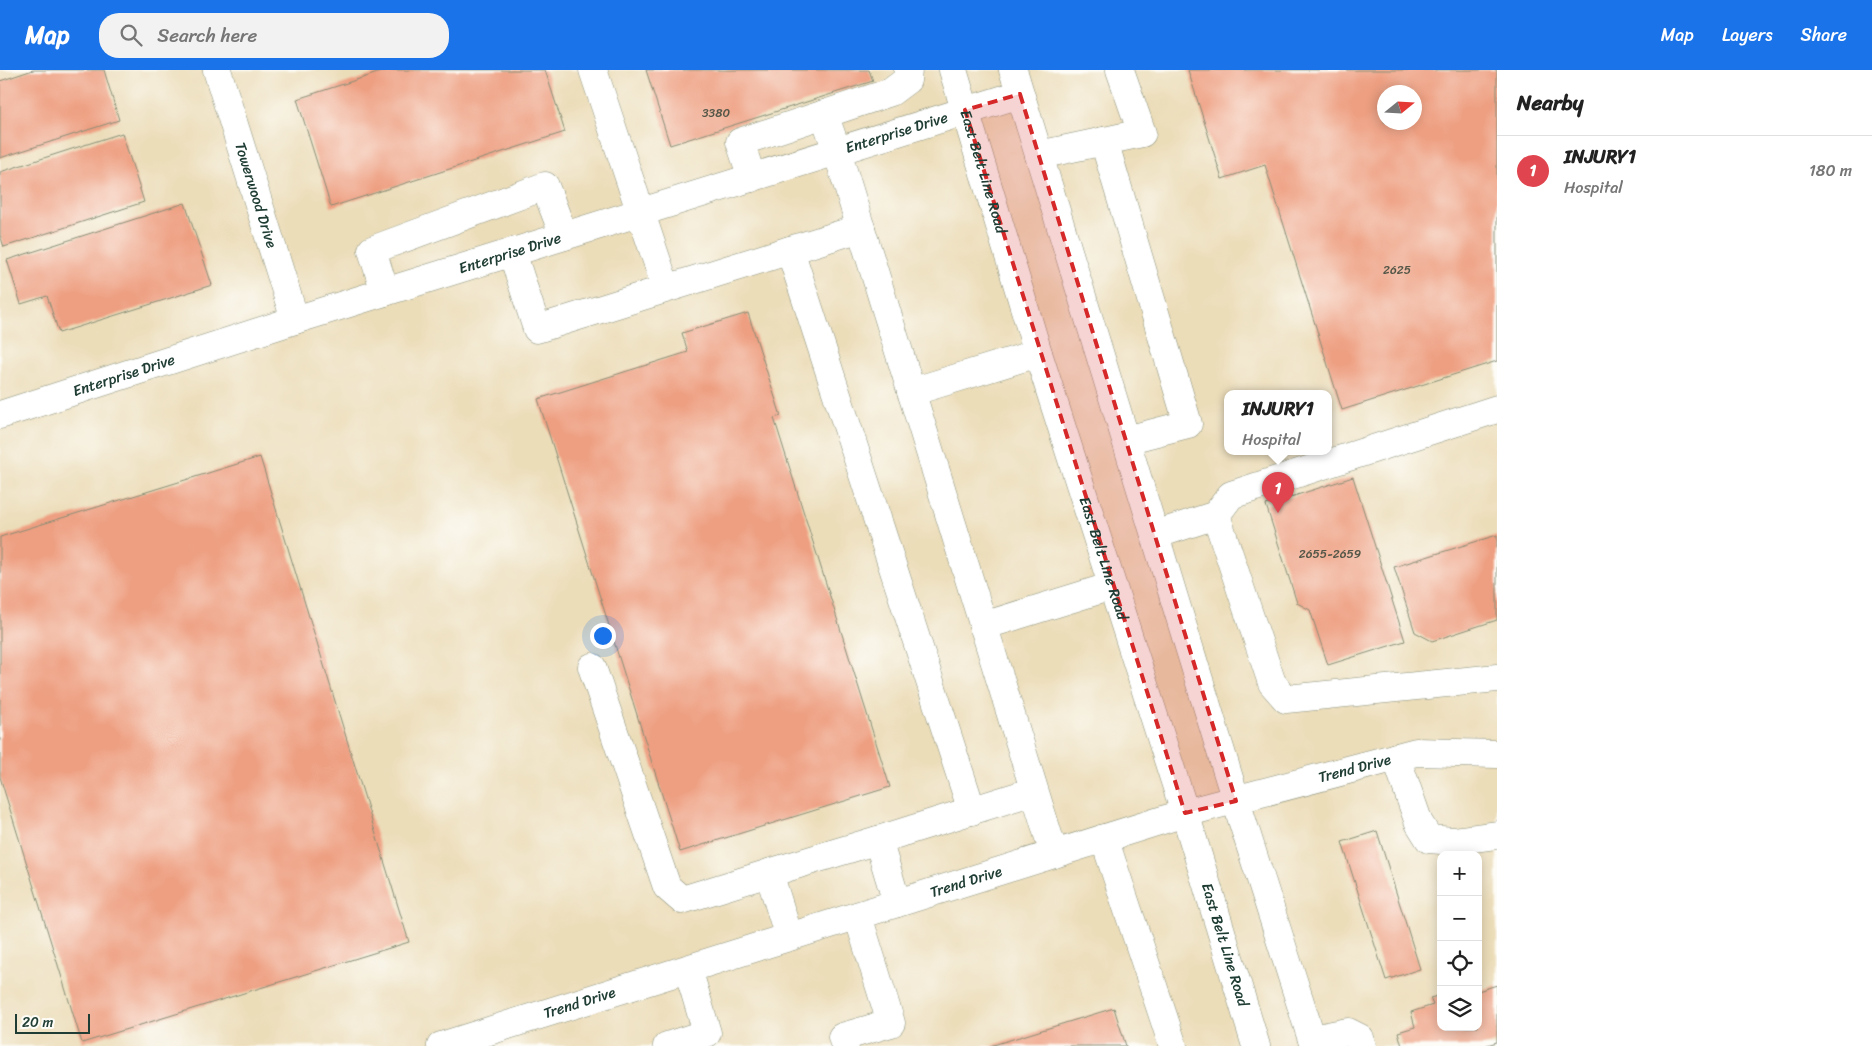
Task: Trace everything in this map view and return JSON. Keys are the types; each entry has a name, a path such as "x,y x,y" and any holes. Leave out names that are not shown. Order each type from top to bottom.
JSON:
{"street":[{"name":"Towerwood Drive","path":"217,70 295,320"},
{"path":"593,70 666,288"},
{"path":"752,178 740,142 891,92 907,80 908,70"},
{"name":"East Belt Line Road","path":"953,70 1038,354 1185,813 1256,1046"},
{"path":"1039,155 1142,133 1120,70"},
{"name":"Enterprise Drive","path":"0,415 295,320 965,110 1017,82"},
{"path":"1017,82 1236,801 1313,1042 1355,1039"},
{"path":"824,114 1054,854"},
{"path":"1104,141 1188,424 1126,440"},
{"path":"384,292 372,250 546,186 564,236"},
{"path":"512,252 537,329 861,228"},
{"path":"790,250 972,811"},
{"path":"911,392 1038,354"},
{"path":"1155,535 1216,515 1231,494 1497,409"},
{"path":"1216,515 1272,683 1286,698 1497,678"},
{"path":"983,626 1112,586"},
{"path":"592,667 667,887 682,900 1034,791"},
{"name":"Trend Drive","path":"442,1046 1185,813 1416,752 1497,754"},
{"path":"1396,757 1419,823 1429,839 1453,841 1497,835"},
{"path":"1104,838 1173,1046"},
{"path":"878,840 897,903"},
{"path":"769,873 789,937"},
{"path":"845,1046 842,1037 890,1023 858,916"},
{"path":"667,1046 707,1033 688,969"}],"highlighted area":[{"path":"1020,94 1236,801 1185,813 965,110"}],"building":[{"path":"33,70 104,70 119,120 0,158 0,81"},
{"path":"387,70 545,70 565,132 331,207 297,99"},
{"path":"646,70 869,70 873,81 670,145"},
{"path":"1188,70 1497,70 1497,361 1342,410 1265,165 1222,179"},
{"path":"122,133 144,202 4,247 0,235 0,172"},
{"path":"185,203 212,285 59,333 47,296 21,304 7,260"},
{"path":"748,313 781,416 774,418 890,787 680,852 538,399 688,352 682,333"},
{"path":"260,457 409,942 82,1043 0,777 0,537"},
{"path":"1353,477 1405,641 1328,665 1310,610 1297,603 1266,505"},
{"path":"1497,535 1497,620 1432,641 1415,632 1394,567"},
{"path":"1377,831 1420,969 1386,980 1342,842"},
{"path":"1497,985 1497,1042 1484,1046 1402,1046 1398,1032 1415,1027 1411,1012 1433,1005 1430,998 1437,996 1437,1031 1482,1031 1482,990"},
{"path":"1114,1008 1126,1046 990,1046"}],"place":[{"name":"INJURY1","path":"1278,513"}]}
